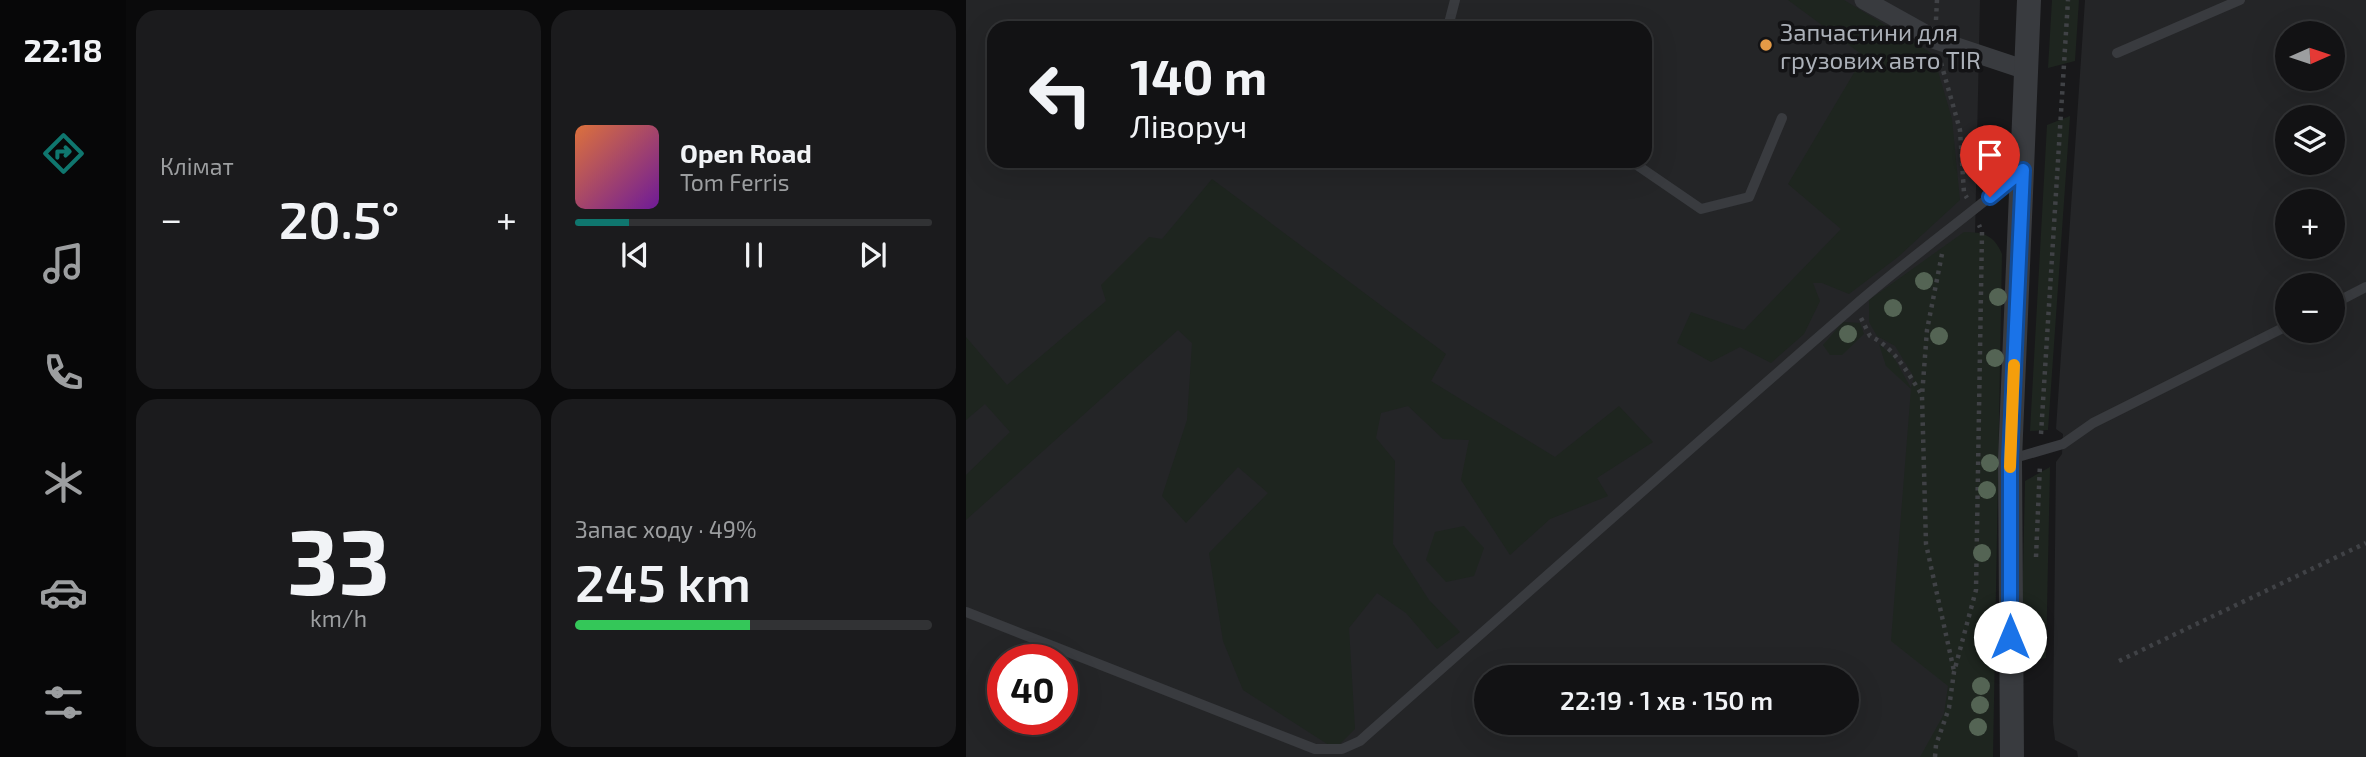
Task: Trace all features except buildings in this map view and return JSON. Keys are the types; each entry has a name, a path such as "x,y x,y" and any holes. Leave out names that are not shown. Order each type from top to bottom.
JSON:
{"street":[{"path":"1864,0 1936,40 2026,70"},
{"path":"2012,757 2010,459 2029,0"}],"lane":[{"path":"1450,21 1455,0"},
{"path":"2117,53 2240,0"},
{"path":"1641,168 1701,209 1749,197 1782,118"},
{"path":"966,612 1311,753 1342,749 1360,741 1855,305 2023,170"},
{"path":"2345,298 2366,287"},
{"path":"2010,459 2063,444 2094,423 2275,332"}],"path":[{"path":"1929,757 1949,708 1954,672 1976,590 1982,232 1964,193 1959,130 1936,40 1937,0"},
{"path":"2036,563 2040,451 2068,0"},
{"path":"1947,229 1927,330 1922,396 1926,544 1954,672"},
{"path":"1855,305 1870,336 1895,353 1922,396"},
{"path":"2119,661 2366,543"},
{"path":"1935,757 1936,745"}],"shaded area":[{"path":"966,0 1980,0 1964,757 966,757"},
{"path":"1788,0 1844,0 1933,54 1952,119 1960,200 1898,257 1849,294 1822,283 1813,283 1820,301 1804,334 1771,363 1740,347 1711,362 1677,343 1691,312 1744,330 1841,229 1788,184 1864,56"},
{"path":"2052,0 2079,0 2075,61 2048,68"},
{"path":"2085,0 2366,0 2366,757 2078,757 2077,751 2055,740 2056,462 2062,454 2063,434 2056,429"},
{"path":"2070,116 2048,430 2030,431 2047,125"},
{"path":"1212,179 1446,354 1431,381 1555,457 1619,406 1653,442 1597,478 1608,496 1550,519 1510,555 1461,480 1469,440 1443,439 1408,406 1381,413 1376,438 1395,461 1393,544 1429,600 1460,632 1437,649 1406,613 1377,593 1349,628 1355,729 1335,749 1243,690 1223,641 1209,553 1268,493 1238,467 1186,523 1162,496 1187,420 1192,343 1178,330 966,520 966,475 1010,432 985,404 966,420 966,337 1007,385 1106,301 1101,285 1149,237 1162,239"},
{"path":"1964,232 1987,236 1996,243 2002,254 1993,757 1920,757 1944,714 1948,686 1891,641 1911,389 1886,366 1879,344 1893,356 1911,388 1914,377 1895,346 1877,336 1869,322 1869,300"},
{"path":"1843,322 1860,323 1864,334 1842,355 1830,355 1823,345"},
{"path":"2050,467 2046,658 2021,663 2025,481"},
{"path":"1464,526 1484,548 1474,576 1446,582 1426,560 1435,532"}],"slow traffic":[{"path":"2010,467 2014,365"}],"place":[{"name":"Запчастини для грузових авто TIR","path":"1766,45"}],"route":[{"path":"1990,197 2023,170 2010,459 2010,637"}]}
